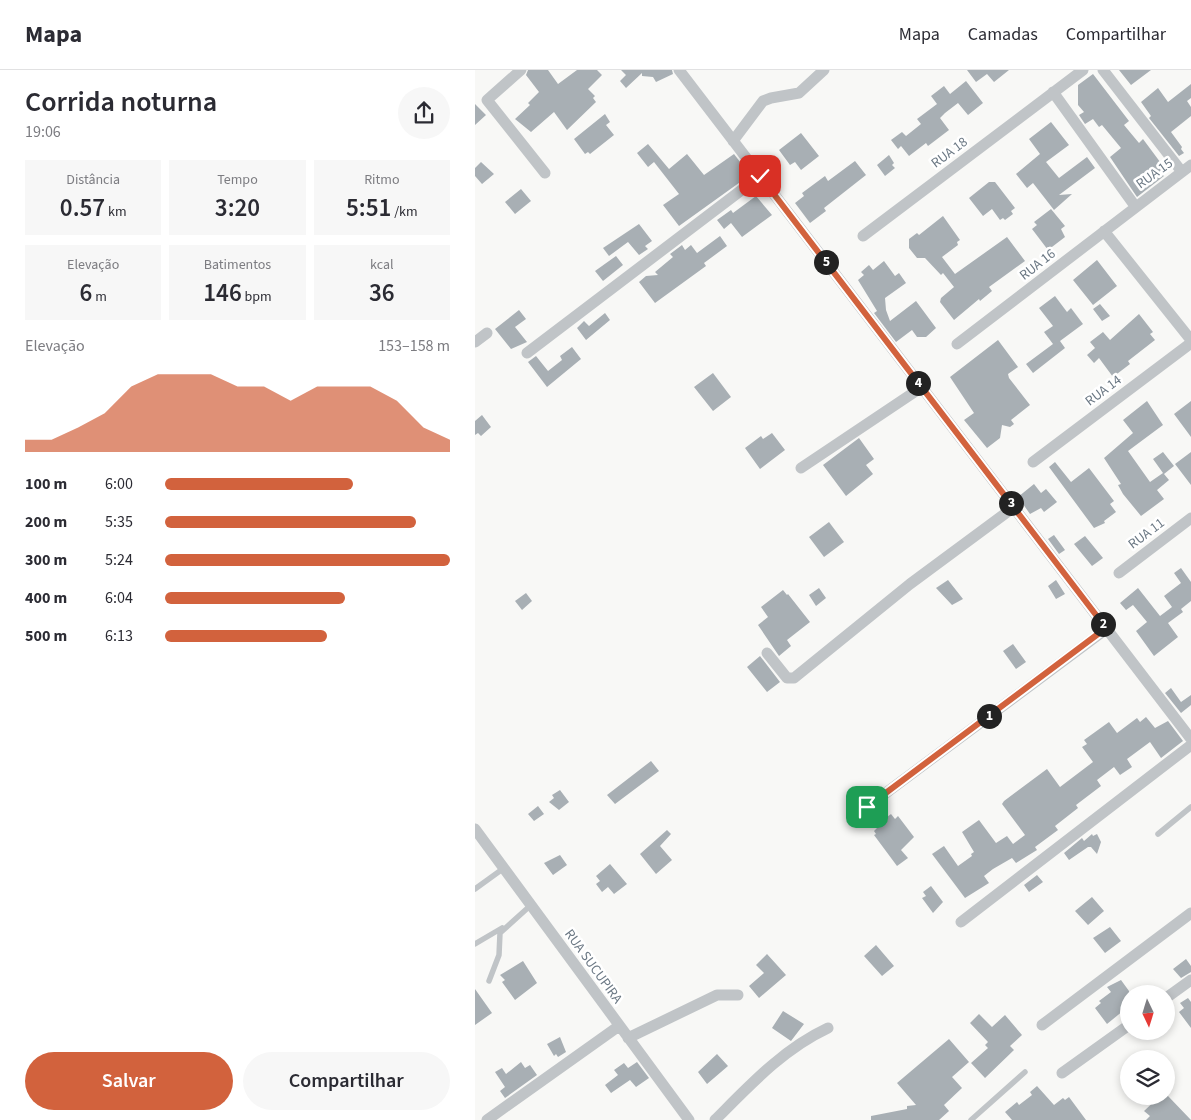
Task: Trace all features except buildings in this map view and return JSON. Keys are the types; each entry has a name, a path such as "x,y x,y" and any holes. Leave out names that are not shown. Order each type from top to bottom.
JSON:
{"street":[{"path":"521,70 487,100 545,173"},
{"path":"679,70 1191,739"},
{"path":"733,141 763,101 803,91 824,70"},
{"name":"RUA 18","path":"863,236 1083,70"},
{"path":"1103,70 1186,168"},
{"path":"1053,92 1135,206"},
{"name":"RUA 15","path":"1135,206 1186,168"},
{"path":"527,353 760,176"},
{"name":"RUA 16","path":"957,344 1135,206"},
{"path":"1104,231 1191,341"},
{"path":"475,342 487,333"},
{"name":"RUA 14","path":"1033,462 1191,341"},
{"path":"801,468 921,387"},
{"path":"767,653 787,678 794,678 910,584 1014,507"},
{"name":"RUA 11","path":"1119,573 1191,518"},
{"path":"867,807 1106,628"},
{"path":"961,922 1191,745"},
{"name":"RUA SUCUPIRA","path":"475,829 689,1120"},
{"path":"1042,1025 1191,914"},
{"path":"1175,992 1191,980"},
{"path":"628,1038 717,995 738,995"},
{"path":"487,1120 619,1026"},
{"path":"715,1120 763,1072 808,1039 828,1028"},
{"path":"1062,1073 1120,1031"}],"lane":[{"path":"1158,834 1191,807"},
{"path":"475,889 504,868"},
{"path":"475,944 504,927 531,905"},
{"path":"489,981 495,967 500,933 504,927"},
{"path":"971,1120 1025,1072"}],"route":[{"path":"760,176 1106,628 867,807"}]}
